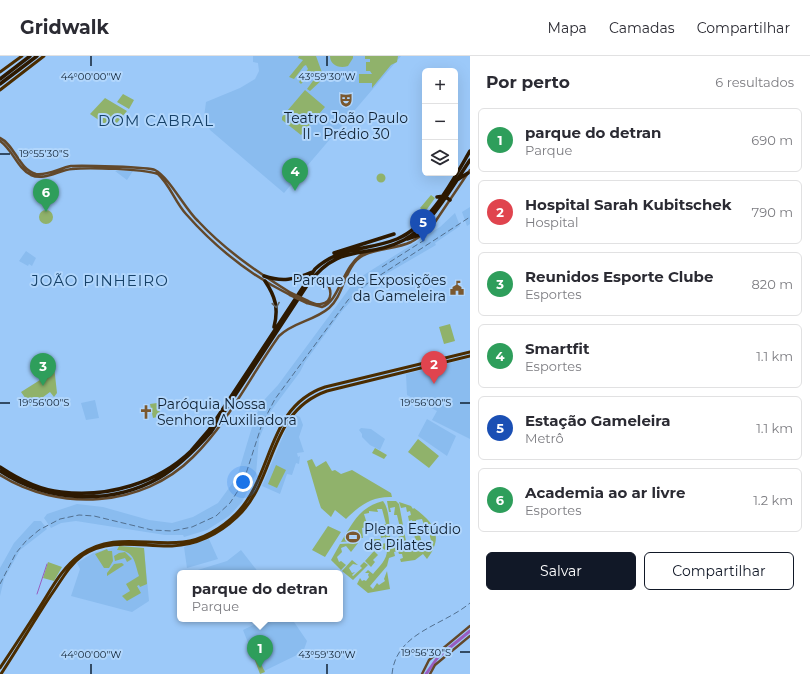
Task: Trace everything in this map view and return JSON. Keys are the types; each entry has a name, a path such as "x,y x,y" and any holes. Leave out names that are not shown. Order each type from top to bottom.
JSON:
{"highway":[{"path":"0,79 30,56"},
{"path":"0,84 37,56"},
{"path":"404,240 419,228 442,197 470,151"},
{"path":"324,261 349,250 373,247 396,239 412,230 442,197 470,160"},
{"path":"456,180 469,172"},
{"path":"442,197 450,200"},
{"path":"0,471 12,479 37,489 60,495 84,497 116,493 136,488 159,478 192,454 211,432 308,284 324,265 332,260 354,252 404,240 425,233"},
{"path":"0,467 38,487 61,492 103,492 134,485 158,474 190,451 209,430 256,356 313,272 324,261 340,250 396,234 384,243"},
{"path":"354,246 373,247"},
{"path":"264,276 275,280 288,280 313,272"},
{"path":"265,281 276,304 277,318 273,331"},
{"path":"256,351 256,356"},
{"path":"250,360 256,356"}],"main road":[{"path":"0,72 22,56"},
{"path":"0,90 44,56"},
{"path":"0,138 9,144 26,168 35,174 42,174 76,166 154,170 162,174 189,212 218,242 259,273 291,294"},
{"path":"0,141 8,148 24,170 36,176 46,176 74,169 144,171 158,174 186,214 217,245 265,281 307,302 322,307 329,303 351,264 358,256 373,247"},
{"path":"0,474 11,482 36,492 60,498 84,500 117,497 138,491 160,481 193,458 214,434 279,336 292,326 311,319 329,308 358,260 376,251 411,242 425,233 433,225 469,172"},
{"path":"250,270 259,273"},
{"path":"307,302 324,304 329,299 331,293 330,288 324,281 317,280 308,284"},
{"path":"0,668 61,572 81,554 102,544 115,541 186,541 215,530 236,514 245,504 256,485 282,424 294,408 307,395 325,387 470,352"},
{"path":"1,674 65,574 84,555 114,544 172,546 190,544 216,533 237,517 247,506 259,486 288,419 296,409 306,402 327,391 470,356"},
{"path":"422,674 429,660 470,626"},
{"path":"430,674 435,665 470,636"}],"shaded area":[{"path":"253,56 401,56 284,193 210,130 204,117 206,102 240,88 255,79 259,71 258,63 253,62"},
{"path":"115,171 133,171 127,180"},
{"path":"470,207 470,224 467,226 462,212"},
{"path":"455,213 460,226 435,243 436,245 369,284 359,292 342,311 305,362 300,372 270,412 259,439 256,474 242,502 229,516 207,530 184,537 183,535 165,535 76,521 61,523 51,528 44,518 47,514 77,504 103,507 149,520 172,523 193,517 218,503 237,477 255,417 265,399 278,385 352,285 359,278 440,227"},
{"path":"26,251 36,258 32,266 29,264 28,266 19,261"},
{"path":"470,358 470,439 432,420 437,411 407,395 406,374"},
{"path":"95,400 99,418 86,420 81,403"},
{"path":"295,415 300,417 303,425 299,437 304,452 297,453 298,457 300,456 299,464 296,463 292,475 287,474 280,494 262,486 286,429"},
{"path":"427,419 456,436 447,456 418,436"},
{"path":"361,428 371,429 385,439 380,450 370,445 362,437 359,430"},
{"path":"34,521 41,521 47,529 20,550 4,579 0,596 0,568 14,543"},
{"path":"209,539 218,559 187,568 184,547"},
{"path":"119,546 144,548 149,601 132,612 71,596 80,569 77,563 93,553"},
{"path":"241,550 257,570 198,570 227,561"},
{"path":"260,622 294,622 307,641 303,652 260,673 243,630"}],"green space":[{"path":"299,56 316,56 324,78 310,91 307,89 318,74 312,72 301,84 299,82 308,69 306,65 294,79 289,77 303,60 298,58"},
{"path":"330,56 353,56 353,58 348,66 338,67 333,64"},
{"path":"365,56 398,56 397,62 391,65 372,88 372,83 359,83 359,74 372,74 370,71 366,71 366,62 370,62 370,59 365,59"},
{"path":"305,90 325,107 301,135 282,120 282,117"},
{"path":"123,94 134,100 129,109 117,102"},
{"path":"105,98 127,111 116,124 106,125 90,114"},
{"path":"381,173 386,178 381,183 376,178"},
{"path":"431,195 435,198 425,212 420,208"},
{"path":"46,210 51,212 53,217 51,222 46,224 41,222 39,217 41,212"},
{"path":"450,324 455,341 444,344 439,327"},
{"path":"54,366 57,393 54,397 50,392 31,406 21,392 40,380 40,378 48,375"},
{"path":"157,403 161,416 153,418 150,404"},
{"path":"418,439 439,456 429,468 408,452"},
{"path":"375,448 387,455 384,459 372,453"},
{"path":"312,459 316,467 326,461 332,471 335,470 341,474 352,470 391,493 392,497 372,500 361,506 346,519 335,510 331,517 321,508 319,502 307,461"},
{"path":"276,465 286,470 277,488 268,484"},
{"path":"383,501 386,505 389,516 391,546 397,545 398,537 402,536 397,515 394,515 395,507 390,508 391,512 389,512 387,501 396,501 399,504 406,541 406,551 417,548 413,540 415,539 412,520 409,521 408,516 411,515 410,511 407,512 406,507 401,508 399,502 411,506 427,519 435,531 436,537 435,544 427,559 423,554 415,560 401,562 400,559 403,558 402,554 399,554 398,551 394,552 395,556 389,558 387,566 370,586 373,589 377,583 379,585 385,581 384,579 387,571 390,589 368,593 357,584 360,578 362,581 366,581 369,577 369,573 365,573 368,570 373,574 386,556 387,548 385,550 382,548 382,544 386,543 385,537 381,538 380,531 384,531 383,525 386,524 382,509 377,509 378,512 369,511 369,513 364,514 368,527 362,528 363,538 359,538 358,530 352,530 352,533 350,533 350,539 353,539 353,541 341,542 358,516 368,507","holes":["422,519 424,525 427,524 428,528 425,529 426,534 429,533 432,544 423,547 416,520"]},
{"path":"328,526 341,532 325,557 312,550"},
{"path":"372,539 380,539 382,547 377,552 375,548 376,544"},
{"path":"358,543 351,552 346,546 341,548 342,552 337,557 339,562 341,561 346,565 341,570 331,560 340,544"},
{"path":"119,546 144,548 147,584 140,587 139,585 137,586 141,593 127,601 122,596 130,591 126,584 139,576 135,561 131,555 127,552 117,550"},
{"path":"107,549 108,551 112,551 113,561 109,568 104,568 95,554"},
{"path":"374,551 378,555 373,560 375,562 371,567 365,561"},
{"path":"125,552 132,559 127,562 125,558 115,561 114,556"},
{"path":"352,560 358,565 353,564 349,568 352,573 355,572 352,575 353,576 362,568 360,566 364,562 368,565 353,580 343,572"},
{"path":"48,562 62,567 54,581 43,578"},
{"path":"122,563 124,565 107,576 107,573 114,564"},
{"path":"253,655 259,657 267,656 261,664 265,672 260,674"}],"waterway":[{"path":"37,594 47,564"},
{"path":"426,674 438,657 470,631"}],"railway":[{"path":"0,584 16,553 26,541 39,530 60,519 79,515 94,516 152,530 172,531 192,527 216,516 230,503 243,483 262,424 275,399 348,300 365,285 470,217"},
{"path":"382,267 426,239"},
{"path":"392,674 395,660 402,648 411,639 470,603"}],"place":[{"name":"Teatro João Paulo II - Prédio 30","path":"346,100"},
{"name":"Smartfit","path":"295,191"},
{"name":"Academia ao ar livre","path":"46,212"},
{"name":"Estação Gameleira","path":"423,242"},
{"name":"Parque de Exposições da Gameleira","path":"457,288"},
{"name":"Hospital Sarah Kubitschek","path":"434,384"},
{"name":"Reunidos Esporte Clube","path":"43,386"},
{"name":"Paróquia Nossa Senhora Auxiliadora","path":"146,412"},
{"name":"Plena Estúdio de Pilates","path":"353,537"},
{"name":"parque do detran","path":"260,668"}],"district":[{"name":"DOM CABRAL","path":"156,121"},
{"name":"JOÃO PINHEIRO","path":"100,281"}]}
